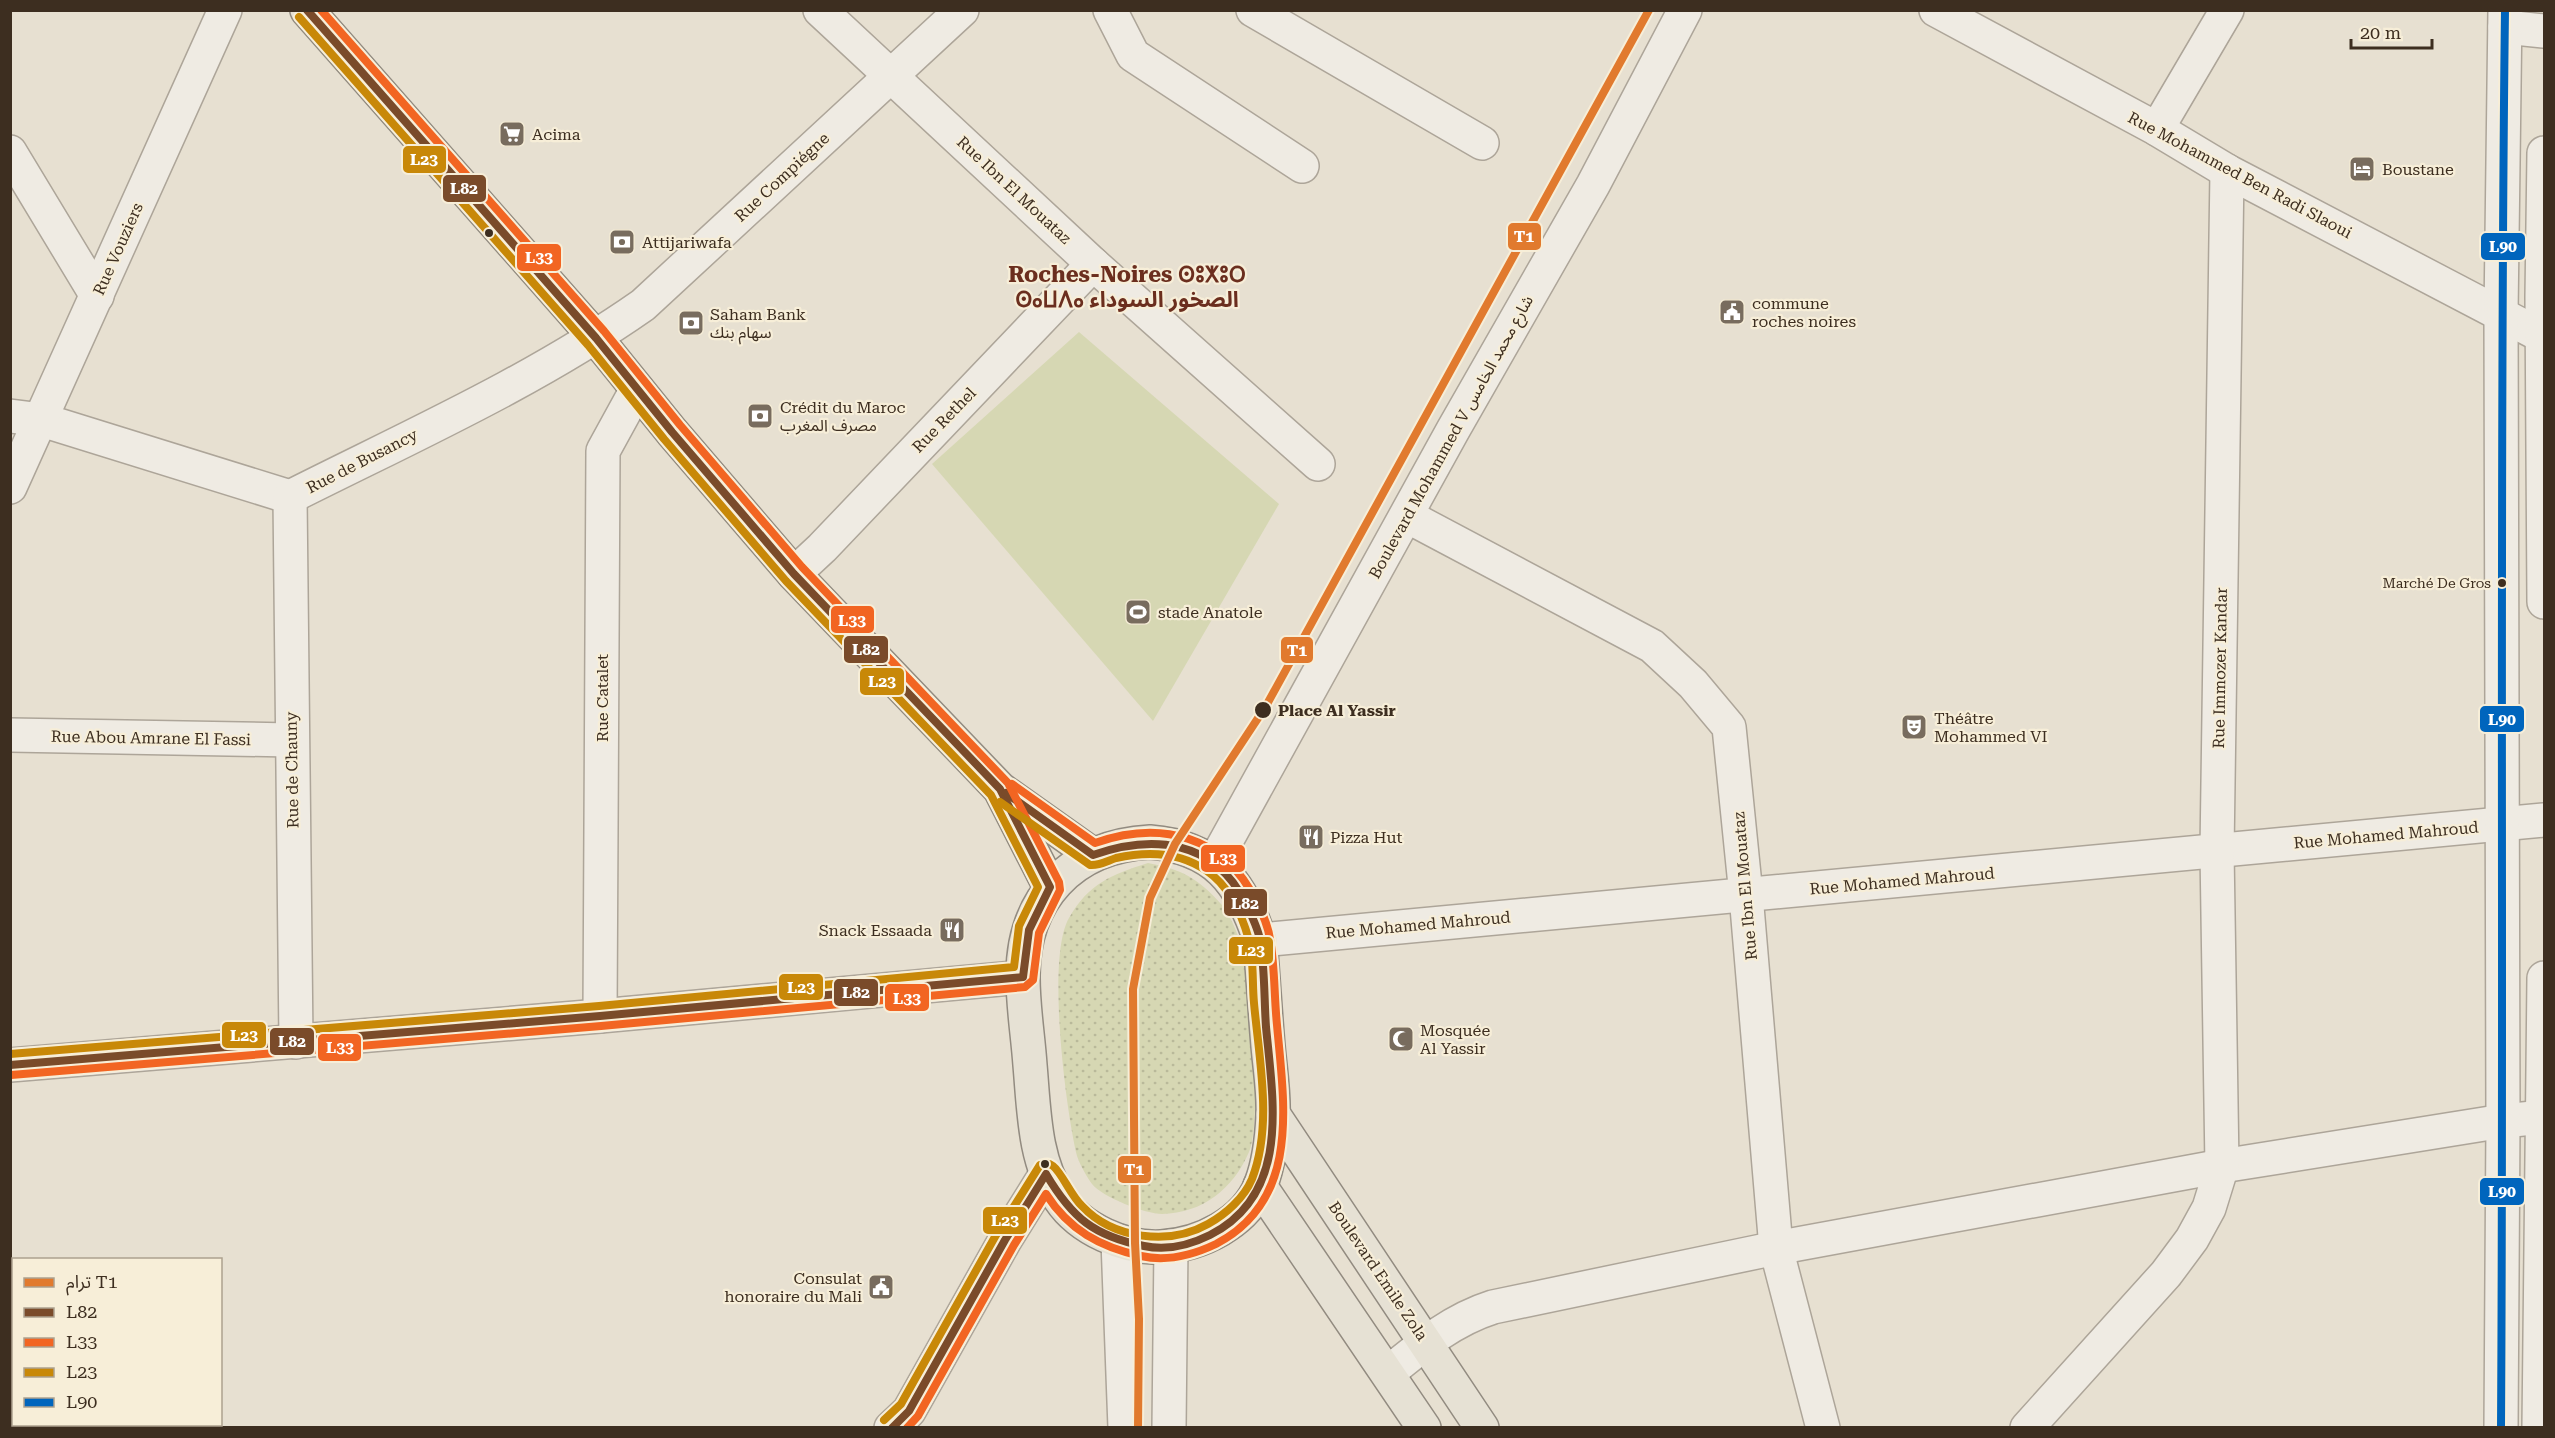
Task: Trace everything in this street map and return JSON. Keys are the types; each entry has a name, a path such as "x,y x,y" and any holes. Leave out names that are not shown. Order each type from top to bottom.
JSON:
{"main road":[{"path":"307,10 596,338 672,432 794,574 1000,789 1093,855"},
{"path":"1000,789 1050,887"},
{"path":"1150,842 1175,844 1214,862 1241,895 1260,940 1273,1114 1267,1164 1260,1186 1230,1223 1198,1240 1151,1248 1118,1240 1088,1226 1060,1200 1046,1174 1037,1140 1023,977 1029,930 1050,887 1069,870 1093,855 1131,843 1150,842"},
{"name":"Boulevard Emile Zola","path":"1273,1114 1482,1428"},
{"path":"1260,1186 1424,1428"}],"street":[{"name":"Rue Vouziers","path":"10,487 26,418 97,296 225,10"},
{"name":"Rue Ibn El Mouataz","path":"820,10 1093,264 1318,464"},
{"name":"Rue Compiégne","path":"596,338 643,305 962,10"},
{"path":"1110,10 1133,55 1302,166"},
{"path":"1253,10 1482,143"},
{"name":"Boulevard Mohammed V شارع محمد الخامس","path":"1214,862 1453,430 1593,185 1685,10"},
{"name":"Rue Mohammed Ben Radi Slaoui","path":"1936,10 2157,129 2227,171 2544,337"},
{"path":"2157,129 2227,10"},
{"path":"2501,1428 2503,1121 2500,825 2501,314 2505,19 2544,31"},
{"path":"10,152 97,296"},
{"path":"2544,153 2544,602"},
{"name":"Rue Immozer Kandar","path":"2027,1428 2166,1274 2192,1239 2209,1208 2222,1166 2217,851 2227,171"},
{"name":"Rue Rethel","path":"794,574 822,548 1093,264"},
{"name":"Rue de Busancy","path":"26,418 290,497 537,372 596,338"},
{"name":"Rue Catalet","path":"600,1016 603,451 637,389"},
{"path":"2501,461 2544,461"},
{"name":"Rue de Chauny","path":"290,497 296,1042"},
{"name":"Rue Ibn El Mouataz","path":"1407,516 1652,646 1693,684 1728,727 1746,895 1776,1248 1823,1428"},
{"name":"Rue Abou Amrane El Fassi","path":"10,735 291,740"},
{"name":"Rue Mohamed Mahroud","path":"1260,940 2544,820"},
{"path":"10,1065 600,1016 1023,977"},
{"path":"2539,1428 2543,1340 2544,978"},
{"path":"1388,1373 1425,1342 1461,1320 1494,1307 1776,1248 2222,1166 2503,1121 2543,1117"},
{"path":"891,1428 909,1412 1005,1240 1046,1174"},
{"path":"1118,1240 1125,1428"},
{"path":"1169,1428 1171,1246"},
{"path":"2501,1340 2543,1340"}],"green space":[{"name":"stade Anatole","path":"1079,332 1279,504 1153,721 932,464"},
{"path":"1148,863 1170,868 1196,881 1213,895 1228,913 1239,938 1246,966 1254,1052 1253,1136 1249,1152 1242,1165 1225,1188 1203,1204 1177,1213 1162,1214 1135,1208 1114,1199 1097,1189 1086,1174 1077,1156 1068,1105 1060,1035 1059,965 1062,938 1069,918 1093,888 1112,876"}],"tram line":[{"name":"T1","path":"1138,1428 1139,1319 1135,1243 1133,989 1150,898 1175,844 1266,706 1649,10"}],"transit line":[{"name":"L82","path":"10,1065 600,1016 1023,977 1029,930 1050,887 1000,789 794,574 672,432 596,338 307,10"},
{"name":"L33","path":"11,1075 601,1026 1025,987 1033,980 1039,933 1060,890 1059,882 1008,783 802,567 680,425 604,331 321,10"},
{"name":"L90","path":"2501,1428 2502,365 2505,10"},
{"name":"L23","path":"10,1054 599,1006 1014,967 1019,926 1038,887 991,795 786,581 664,439 588,345 299,17"},
{"name":"L33","path":"907,1428 918,1416 1014,1245 1046,1194 1065,1218 1099,1242 1141,1256 1170,1258 1216,1244 1243,1225 1262,1202 1274,1176 1281,1148 1282,1086 1272,950 1263,914 1243,879 1226,861 1208,848 1188,839 1166,834 1143,833 1119,836 1095,843 1012,784"},
{"name":"L82","path":"892,1428 909,1411 1005,1240 1046,1174 1065,1202 1086,1223 1111,1237 1126,1242 1144,1246 1170,1247 1202,1239 1236,1217 1254,1196 1265,1171 1271,1143 1272,1085 1262,951 1254,921 1232,881 1217,866 1199,854 1180,847 1159,844 1138,845 1115,848 1093,855 1006,793"},
{"name":"L23","path":"884,1420 901,1404 996,1235 1040,1165 1053,1166 1078,1202 1109,1226 1142,1236 1176,1235 1208,1224 1239,1199 1252,1179 1262,1137 1263,1092 1254,1003 1252,955 1243,921 1222,885 1215,877 1197,865 1163,855 1140,854 1090,865 1000,802"}],"place":[{"name":"Acima","path":"512,134"},
{"name":"Boustane","path":"2362,169"},
{"name":"Attijariwafa","path":"622,242"},
{"name":"commune roches noires","path":"1732,312"},
{"name":"Saham Bank سهام بنك","path":"691,323"},
{"name":"Crédit du Maroc مصرف المغرب","path":"760,416"},
{"name":"Marché De Gros","path":"2502,583"},
{"name":"stade Anatole","path":"1138,612"},
{"name":"Place Al Yassir","path":"1263,710"},
{"name":"Théâtre Mohammed VI","path":"1914,727"},
{"name":"Pizza Hut","path":"1311,837"},
{"name":"Snack Essaada","path":"952,930"},
{"name":"Mosquée Al Yassir","path":"1401,1039"},
{"name":"Consulat honoraire du Mali","path":"881,1287"}],"district":[{"name":"Roches-Noires ⵙⵓⵅⵓⵔ ⵙⴰⵡⴷⴰ الصخور السوداء","path":"1127,286"}]}
